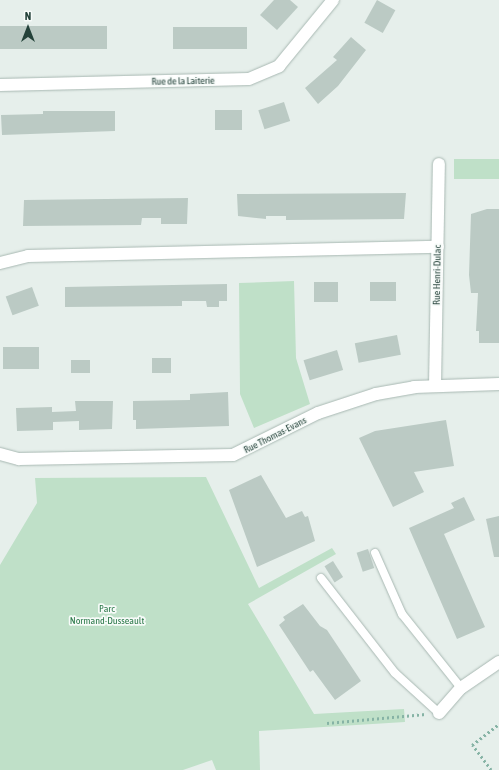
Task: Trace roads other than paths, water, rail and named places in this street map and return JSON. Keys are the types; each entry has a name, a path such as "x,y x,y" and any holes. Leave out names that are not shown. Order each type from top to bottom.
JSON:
{"street":[{"name":"Rue de la Laiterie","path":"0,85 249,79 279,66 333,0"},
{"name":"Rue Henri-Dulac","path":"436,386 439,164"},
{"path":"0,263 28,256 438,247"},
{"name":"Rue Thomas-Evans","path":"0,454 19,459 233,455 345,402 399,390 436,386 499,384"},
{"path":"439,713 461,688 499,662"}],"lane":[{"path":"375,553 402,614 461,688"},
{"path":"321,578 395,673 439,713"}],"park label":[{"name":"Parc Normand-Dusseault","path":"107,614"}]}
